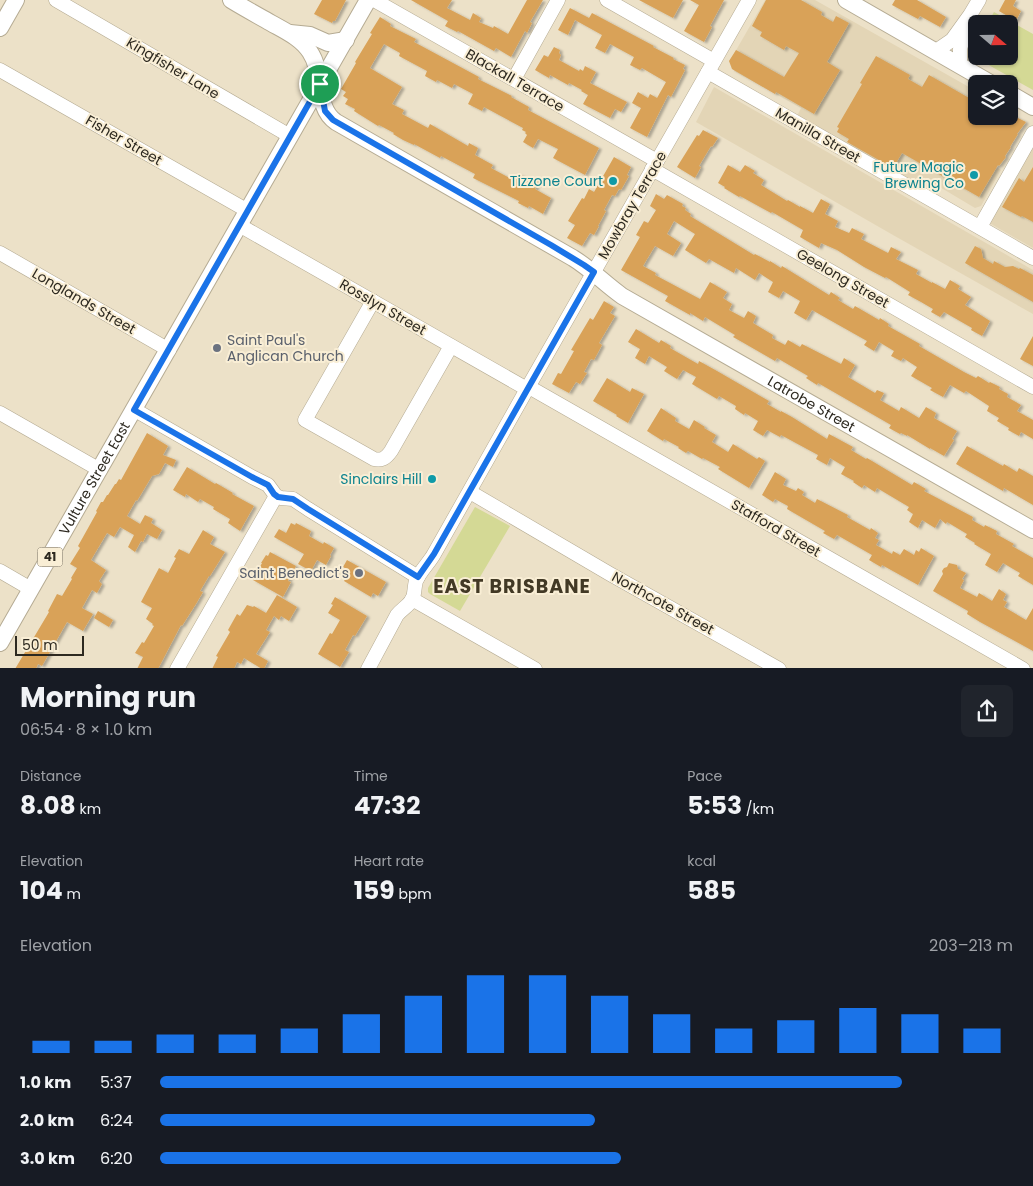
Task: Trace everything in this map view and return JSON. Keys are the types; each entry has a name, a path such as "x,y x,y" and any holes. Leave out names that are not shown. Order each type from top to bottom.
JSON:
{"main road":[{"path":"0,28 16,0"},
{"path":"230,0 288,33 310,35 328,43 346,40"},
{"name":"Vulture Street East","path":"0,643 368,0"},
{"path":"846,0 977,75"},
{"name":"Latrobe Street","path":"288,33 300,40 310,52 317,66 325,111 333,120 558,249 594,272 622,296 1033,530"},
{"path":"1018,98 1033,107"}],"street":[{"name":"Kingfisher Lane","path":"56,0 290,136"},
{"name":"Blackall Terrace","path":"374,0 514,79 655,165"},
{"path":"514,79 558,0"},
{"name":"Manilla Street","path":"607,0 711,67 1033,258"},
{"name":"Mowbray Terrace","path":"368,668 398,614 412,600 418,577 434,554 470,492 749,0"},
{"path":"971,15 979,0"},
{"path":"936,52 952,40 968,19"},
{"path":"960,65 960,45 968,22"},
{"name":"Fisher Street","path":"0,70 248,211"},
{"path":"980,227 1033,133"},
{"name":"Geelong Street","path":"655,165 1033,387"},
{"name":"Rosslyn Street","path":"239,225 528,388"},
{"name":"Longlands Street","path":"0,253 169,350"},
{"path":"373,301 305,420 374,459 381,460 391,451 451,346"},
{"name":"Stafford Street","path":"528,388 1023,668"},
{"path":"134,410 265,483 276,496 297,501 418,577"},
{"path":"0,413 100,470"},
{"name":"Northcote Street","path":"470,492 610,574 779,668"},
{"path":"177,668 276,496"},
{"path":"0,571 31,589"},
{"path":"412,600 535,668"}],"shaded area":[{"path":"765,0 815,0 968,86 968,120 955,144 1001,170 981,206 975,208 933,183 929,190 797,116 801,108 734,71 731,59"},
{"path":"714,87 1033,270 1033,314 696,122"},
{"path":"1033,138 1033,248 986,221"}],"green space":[{"path":"1018,26 1033,34 1033,90 1018,82 1018,75 1006,75 989,65 1018,65"},
{"path":"475,507 510,526 460,611 430,594 428,588"}],"building":[{"path":"322,0 346,0 335,21 332,23 314,14"},
{"path":"411,0 452,0 447,8 470,20 473,13 481,18 479,22 493,28 494,26 508,34 527,0 543,0 530,22 532,23 527,33 525,31 511,57 496,48 494,51 445,26 448,21"},
{"path":"639,0 683,0 673,18"},
{"path":"690,0 724,0 704,42 684,31 699,5"},
{"path":"766,0 801,0 822,12 821,15 833,22 836,16 849,23 827,62 840,70 814,114 732,69 729,61 736,50 784,77 799,53 786,46 784,50 760,36 762,32 752,26"},
{"path":"895,0 917,0 946,17 940,27 920,16 918,19 892,5"},
{"path":"1005,0 1016,0 1013,6 1021,11 1018,17 1018,15 1006,15 999,11"},
{"path":"570,8 589,18 592,13 685,65 683,69 685,70 671,97 668,95 647,137 630,128 641,108 632,103 638,92 648,98 650,94 657,98 666,82 642,68 640,70 630,65 634,57 610,44 605,53 595,48 602,35 575,20 568,35 558,30"},
{"path":"380,17 391,24 390,26 416,39 414,42 479,77 478,79 512,96 529,107 528,110 599,148 585,175 553,158 558,149 538,139 533,148 523,142 527,135 522,130 523,128 484,107 482,111 468,104 473,94 454,84 452,88 425,76 427,71 399,56 400,53 384,44 370,68 402,87 392,104 404,110 402,114 428,128 430,124 468,146 469,143 478,148 475,155 493,165 491,168 515,181 519,174 530,180 532,177 539,181 535,189 551,198 543,214 529,206 528,208 518,203 519,201 473,178 475,174 441,156 440,158 403,140 354,111 355,109 345,104 348,99 343,96 346,92 341,89"},
{"path":"554,47 560,50 559,60 579,71 580,69 583,71 585,66 596,72 590,83 627,102 621,112 615,109 610,118 583,104 588,95 582,90 550,75 549,78 535,70 544,55 548,57"},
{"path":"876,56 910,75 908,79 922,87 929,75 968,97 968,125 1018,125 1018,118 1026,122 1017,134 1006,157 998,165 979,197 902,153 893,168 847,142 849,139 837,132 839,128 837,127 862,84 860,83"},
{"path":"703,130 718,138 699,166 701,167 695,178 677,167 697,135 699,136"},
{"path":"614,157 631,167 627,175 629,176 621,190 619,189 615,196 612,195 594,235 590,233 582,246 567,238 575,225 568,221 589,189 594,192"},
{"path":"728,165 740,172 745,165 764,180 761,185 787,201 813,213 821,199 830,204 825,214 838,221 835,227 849,233 852,228 864,234 861,239 888,253 891,247 901,252 896,259 918,270 916,274 932,283 945,289 950,280 960,286 958,289 971,297 965,305 990,321 982,336 944,312 940,317 931,312 933,309 908,295 910,292 837,250 821,243 819,248 800,237 803,230 724,188 718,183"},
{"path":"1033,167 1033,222 1002,207 1019,178 1024,182"},
{"path":"656,194 664,199 667,195 683,204 682,206 686,208 685,210 691,214 690,216 754,255 770,261 781,268 782,266 829,295 831,292 840,298 838,300 853,309 855,306 879,320 880,318 889,324 888,326 920,344 919,346 964,372 976,378 978,376 1000,387 999,389 1008,394 1007,397 1021,405 1017,411 1033,420 1033,439 1021,432 1019,436 1008,430 1009,428 997,421 999,418 987,411 989,406 966,391 964,393 950,385 943,397 930,390 932,388 911,376 917,367 903,358 901,361 891,356 894,351 879,342 874,351 864,345 867,341 812,310 806,320 794,313 800,301 783,291 779,298 768,292 773,282 759,273 755,280 736,268 734,273 709,259 706,263 685,250 695,234 674,221 667,234 681,243 673,256 655,246 643,266 656,273 655,275 700,299 710,282 727,292 723,298 732,304 729,310 744,318 748,311 756,316 753,323 773,335 772,338 785,345 788,340 800,347 802,344 841,364 844,358 855,365 848,377 875,393 877,390 884,393 880,400 899,411 901,407 919,418 926,407 936,413 934,418 957,431 952,439 954,440 944,456 907,435 900,434 889,428 891,425 818,383 817,385 806,378 808,376 777,358 775,361 733,337 735,335 705,317 703,321 665,301 668,296 621,270 640,237 636,235 644,221 648,223 656,210 650,206"},
{"path":"975,246 981,249 983,258 993,264 994,261 1005,267 1013,266 1033,275 1033,302 965,263"},
{"path":"604,301 614,307 610,313 615,316 599,343 602,345 594,360 591,359 584,372 587,373 580,384 576,382 569,393 552,384 558,373 561,374 574,351 571,350 590,318 593,320"},
{"path":"636,329 659,343 661,340 671,346 670,348 698,364 699,361 717,371 769,401 767,404 827,439 829,434 853,447 851,450 866,459 912,485 914,482 926,489 924,491 973,517 972,520 984,527 985,525 997,531 996,534 1014,544 1012,546 1033,558 1033,585 1018,576 1020,573 1003,563 997,572 985,565 991,554 965,537 967,534 947,522 946,524 940,519 935,528 922,520 918,528 909,522 913,514 907,510 909,507 877,488 875,492 864,485 862,488 841,474 845,467 830,458 827,465 816,459 818,455 781,435 780,437 767,430 763,436 753,430 758,421 745,413 744,415 735,409 736,406 719,396 717,399 692,384 696,377 683,370 677,379 664,371 667,367 649,356 645,364 635,358 640,349 628,342"},
{"path":"1033,336 1033,366 1020,359"},
{"path":"607,378 630,392 632,388 644,394 628,423 593,401"},
{"path":"661,408 676,418 675,421 689,429 694,420 705,427 716,435 712,442 728,452 733,444 757,459 759,457 765,461 749,488 718,469 720,467 688,451 686,453 679,447 664,439 663,441 647,431"},
{"path":"147,433 168,446 163,455 176,460 173,467 165,463 159,474 152,476 127,516 140,524 145,515 153,519 151,523 162,530 157,539 147,534 135,552 128,547 134,535 120,527 114,537 107,533 91,560 106,570 99,581 102,584 97,593 92,590 82,608 93,614 83,631 67,622 42,666 38,664 36,668 16,668 49,612 57,594 62,596 72,579 77,568 70,564 80,548 78,546 101,502 103,502 119,479 121,480"},
{"path":"967,446 1003,466 1004,464 1017,472 1019,468 1033,476 1033,505 1004,488 1003,491 956,464"},
{"path":"187,467 254,506 240,531 228,523 230,519 213,509 214,507 200,499 198,502 186,494 185,497 173,490"},
{"path":"775,472 786,479 783,485 796,491 798,488 804,492 802,495 815,503 817,499 848,515 847,517 870,530 871,528 878,533 875,538 879,540 876,545 892,554 893,551 900,555 904,549 914,555 916,550 919,552 921,548 934,556 918,585 869,560 872,555 837,535 834,539 823,533 825,531 787,509 788,506 775,499 773,502 762,495"},
{"path":"291,523 295,525 296,523 311,531 309,536 334,548 326,565 317,560 311,571 298,564 304,554 274,537 279,529 286,533"},
{"path":"203,530 214,537 210,544 225,552 200,591 203,592 181,625 159,668 138,668 143,657 135,653 142,642 144,643 154,626 146,619 152,608 141,602 159,568 168,573 179,549 189,554"},
{"path":"270,552 296,566 288,581 291,582 283,597 253,580 261,563"},
{"name":"Saint Benedict's","path":"347,560 386,582 378,596 373,593 371,597 344,581 350,571 343,567"},
{"path":"949,563 957,565 958,569 966,573 960,588 977,597 979,593 992,601 999,589 1006,594 1003,600 1007,602 1004,607 1026,620 1033,608 1033,651 980,622 967,614 968,611 933,591 943,574 942,571"},
{"path":"277,595 297,607 289,621 281,616 279,620 274,616 266,630 270,632 256,654 268,661 264,668 260,668 244,658 241,664 237,662 234,668 212,668 218,657 216,656 230,632 228,630 237,614 240,616 247,605 254,606 266,613"},
{"path":"335,597 367,616 345,650 349,652 340,667 318,654 340,620 328,613"},
{"path":"98,611 113,620 109,627 94,618"}],"place":[{"name":"Future Magic Brewing Co","path":"974,175"},
{"name":"Tizzone Court","path":"613,181"},
{"name":"Saint Paul's Anglican Church","path":"217,348"},
{"name":"Sinclairs Hill","path":"432,479"},
{"name":"Saint Benedict's","path":"359,573"}],"district":[{"name":"EAST BRISBANE","path":"512,586"}],"route":[{"path":"320,84 325,111 333,120 551,245 594,272 470,492 434,554 418,577 297,501 278,497 265,483 134,410 320,84"}]}
